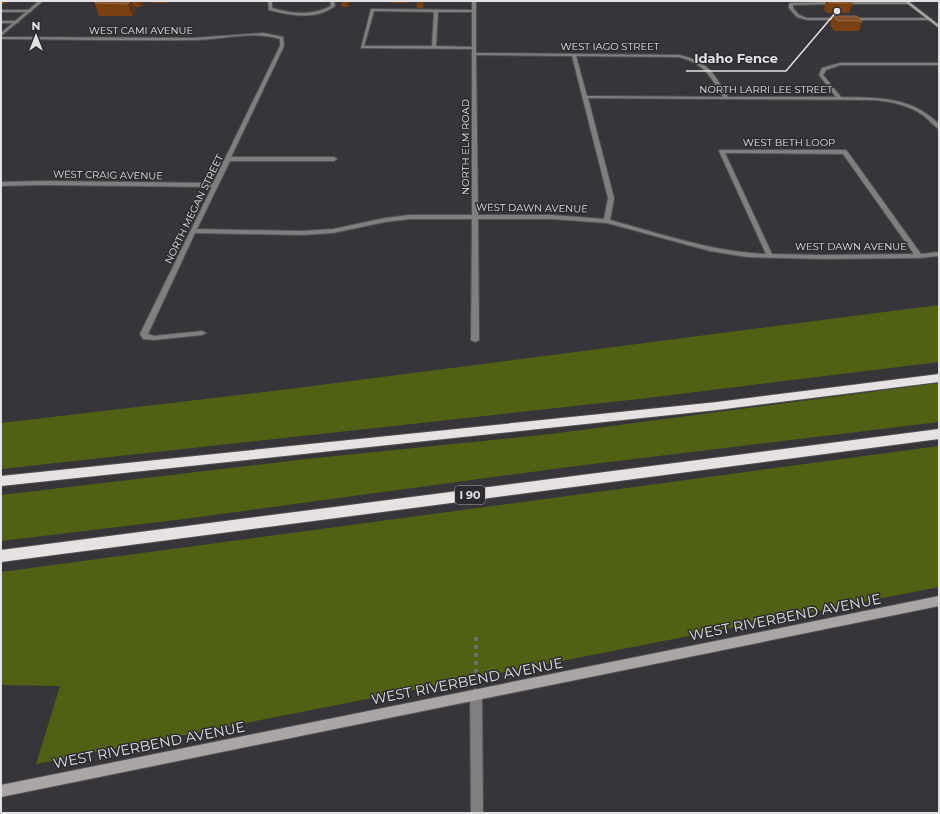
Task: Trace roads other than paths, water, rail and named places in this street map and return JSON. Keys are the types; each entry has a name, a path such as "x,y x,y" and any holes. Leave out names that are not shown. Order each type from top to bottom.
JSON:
{"highway":[{"path":"1,481 717,406 939,378"},
{"name":"I 90","path":"1,556 939,434"}],"street":[{"path":"1,34 41,1"},
{"path":"270,1 270,9 290,14 314,15 333,6 332,1"},
{"name":"NORTH ELM ROAD","path":"474,1 475,340"},
{"path":"929,19 807,19 798,16 791,8 791,4 827,2 907,2 929,19 939,27"},
{"path":"474,11 372,10 362,47 474,48"},
{"path":"434,47 436,10"},
{"path":"1,11 30,11"},
{"path":"1,22 17,22"},
{"name":"WEST CAMI AVENUE","path":"1,38 195,39 263,34 280,38"},
{"name":"NORTH MEGAN STREET","path":"202,334 154,338 146,337 144,334 282,46 282,41 280,38"},
{"name":"WEST IAGO STREET","path":"474,54 670,55 688,58 707,67 726,98"},
{"path":"574,54 611,198 606,221"},
{"path":"840,99 821,75 822,72 828,67 848,64 939,64"},
{"name":"NORTH LARRI LEE STREET","path":"585,97 886,100 904,104 922,112 939,127"},
{"name":"WEST BETH LOOP","path":"770,256 722,151 844,152 919,256"},
{"path":"228,159 334,159"},
{"name":"WEST CRAIG AVENUE","path":"1,184 215,185"},
{"name":"WEST DAWN AVENUE","path":"193,232 301,233 332,231 391,219 410,217 552,217 606,221 710,249 747,255 824,257 919,256 939,254"},
{"name":"WEST RIVERBEND AVENUE","path":"1,790 939,601"},
{"path":"476,694 477,813"}],"place":[{"name":"Idaho Fence","path":"837,11"}]}
